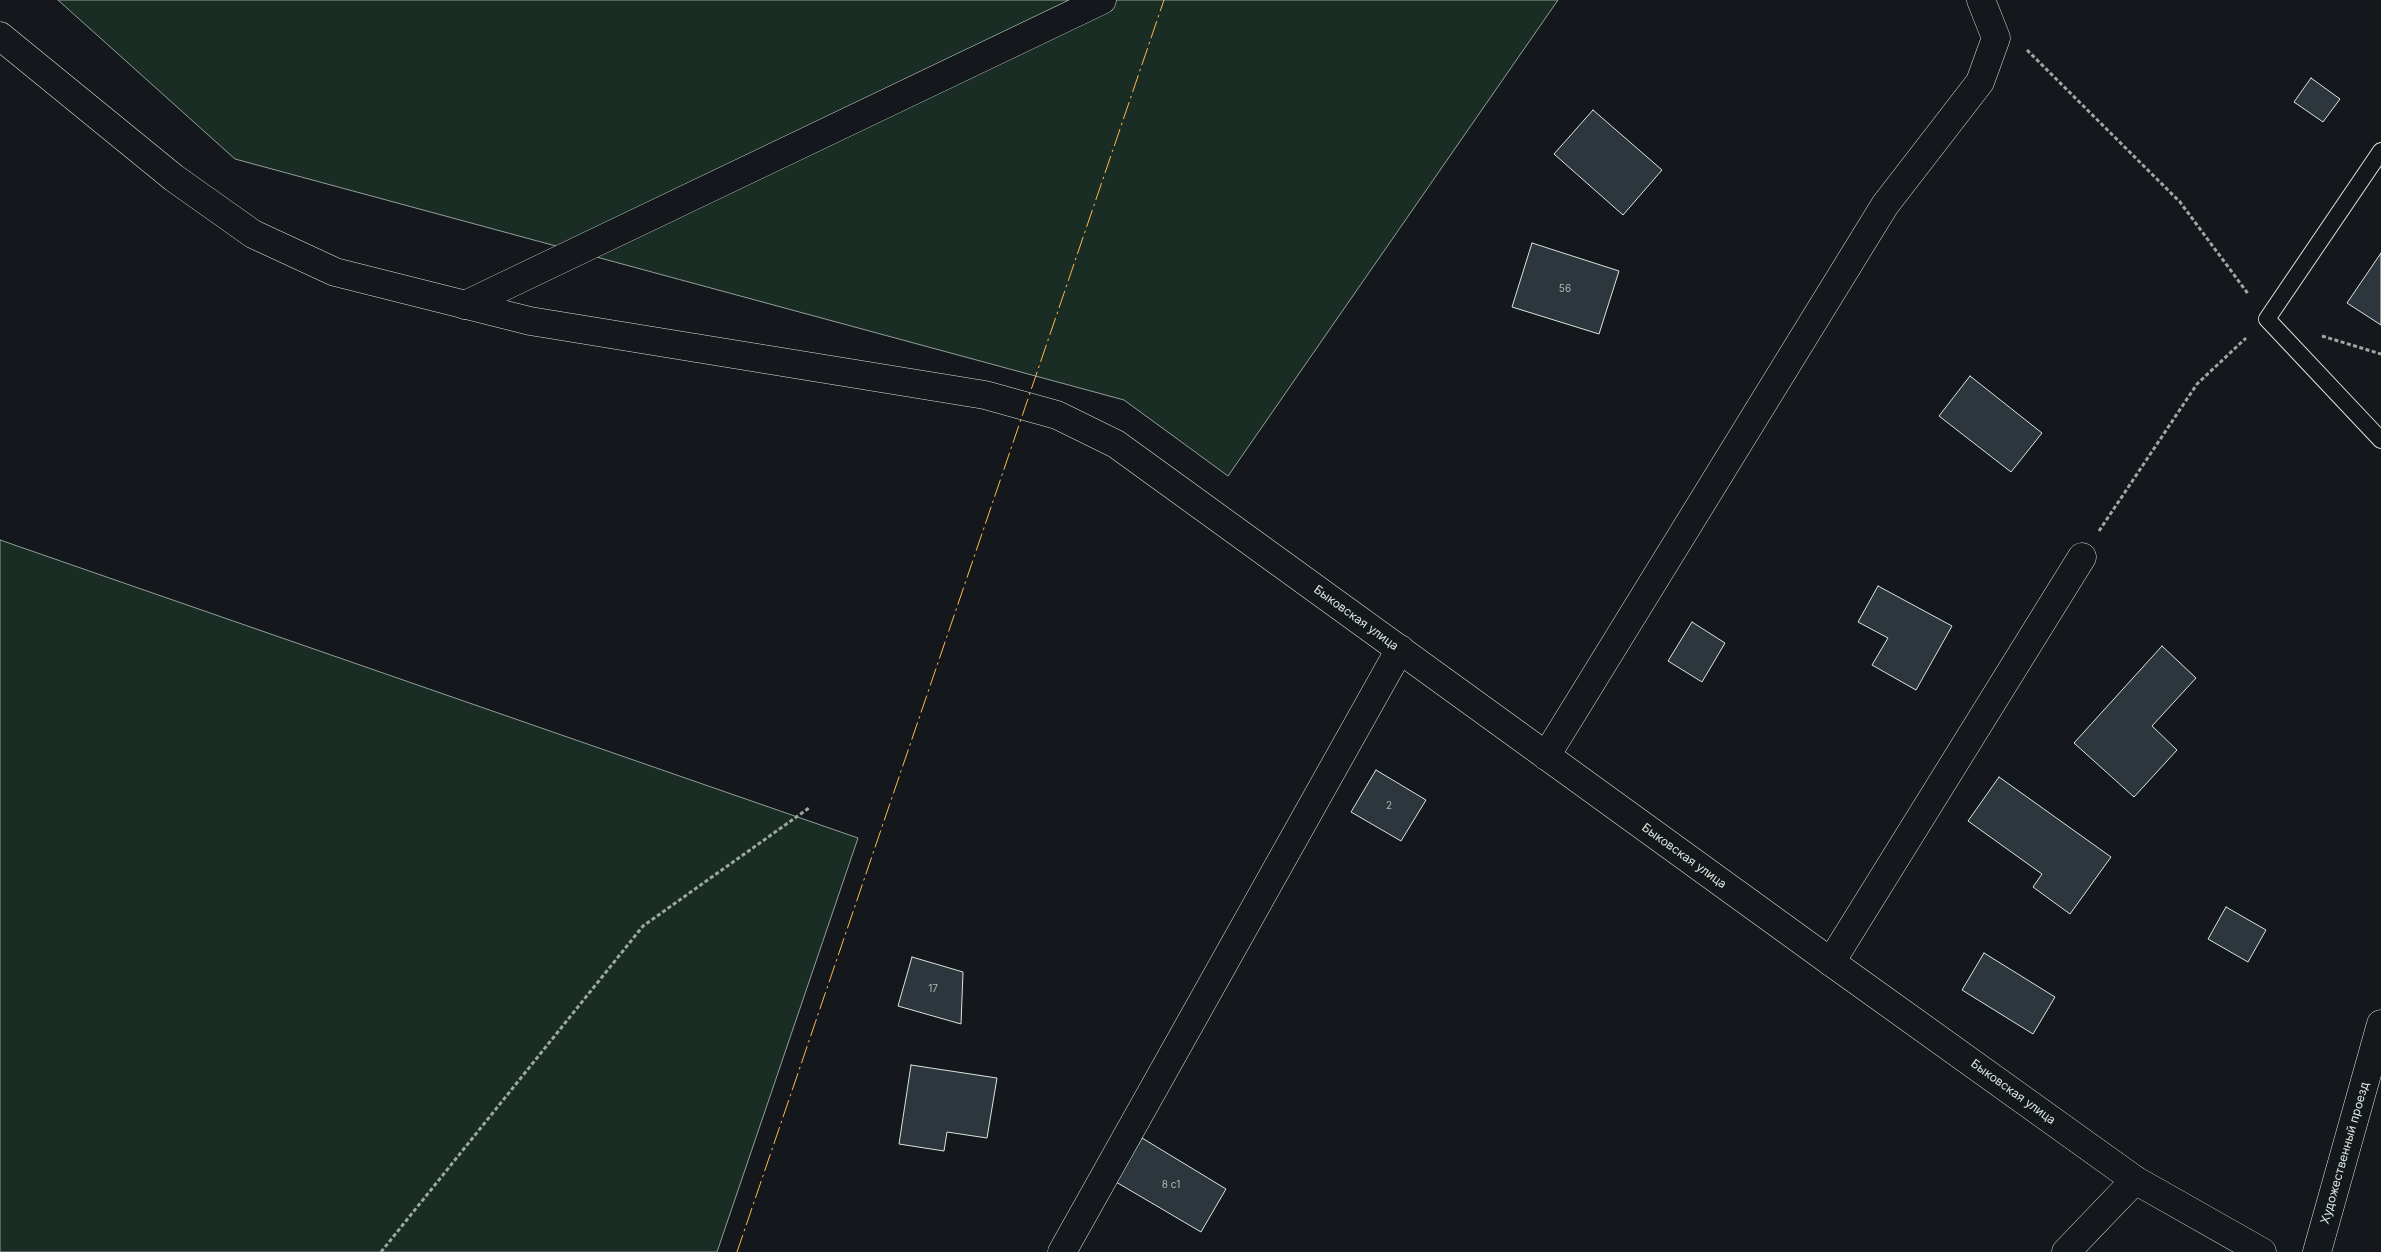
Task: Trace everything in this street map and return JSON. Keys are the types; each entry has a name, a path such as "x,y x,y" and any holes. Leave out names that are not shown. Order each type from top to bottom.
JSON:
{"street":[{"path":"465,305 1102,0"},
{"path":"1546,756 1885,205 1980,82 1991,13"},
{"name":"Быковская улица","path":"0,36 174,178 253,234 335,272 530,321 985,395 1057,415 1116,444 2135,1180 2262,1252"},
{"path":"1831,962 2082,557"},
{"path":"1062,1252 1400,649"},
{"name":"Художественный проезд","path":"2317,1252 2381,1024"},
{"path":"2066,1252 2135,1180"}],"lane":[{"path":"2381,151 2267,319 2381,440"}],"path":[{"path":"1991,13 2180,202 2267,319 2197,384 2082,557"},
{"path":"381,1252 643,926 809,808"}],"green space":[{"path":"58,0 1558,0 1228,476 1124,400 235,159"},
{"path":"0,540 858,838 717,1252 0,1252"}],"building":[{"path":"2311,78 2340,99 2323,122 2294,102"},
{"path":"1593,110 1662,170 1623,215 1554,154"},
{"path":"1532,243 1619,271 1599,334 1512,307"},
{"path":"2381,253 2381,325 2347,303"},
{"path":"1970,376 2042,433 2011,472 1939,416"},
{"path":"1878,586 1952,626 1916,690 1872,665 1888,638 1858,622"},
{"path":"1692,622 1725,643 1702,682 1668,661"},
{"path":"2162,646 2196,678 2152,726 2177,750 2134,797 2074,743"},
{"path":"1376,770 1426,800 1401,841 1351,812"},
{"path":"1999,777 2111,857 2070,914 2033,887 2042,874 1968,821"},
{"path":"2226,907 2266,930 2248,962 2208,939"},
{"path":"1984,953 2055,997 2033,1034 1962,990"},
{"path":"912,957 963,972 961,1024 898,1006"},
{"path":"911,1065 997,1078 987,1138 947,1132 944,1151 899,1144"},
{"path":"1142,1138 1226,1189 1201,1232 1116,1182"}],"power":[{"path":"737,1252 1164,0"}]}
